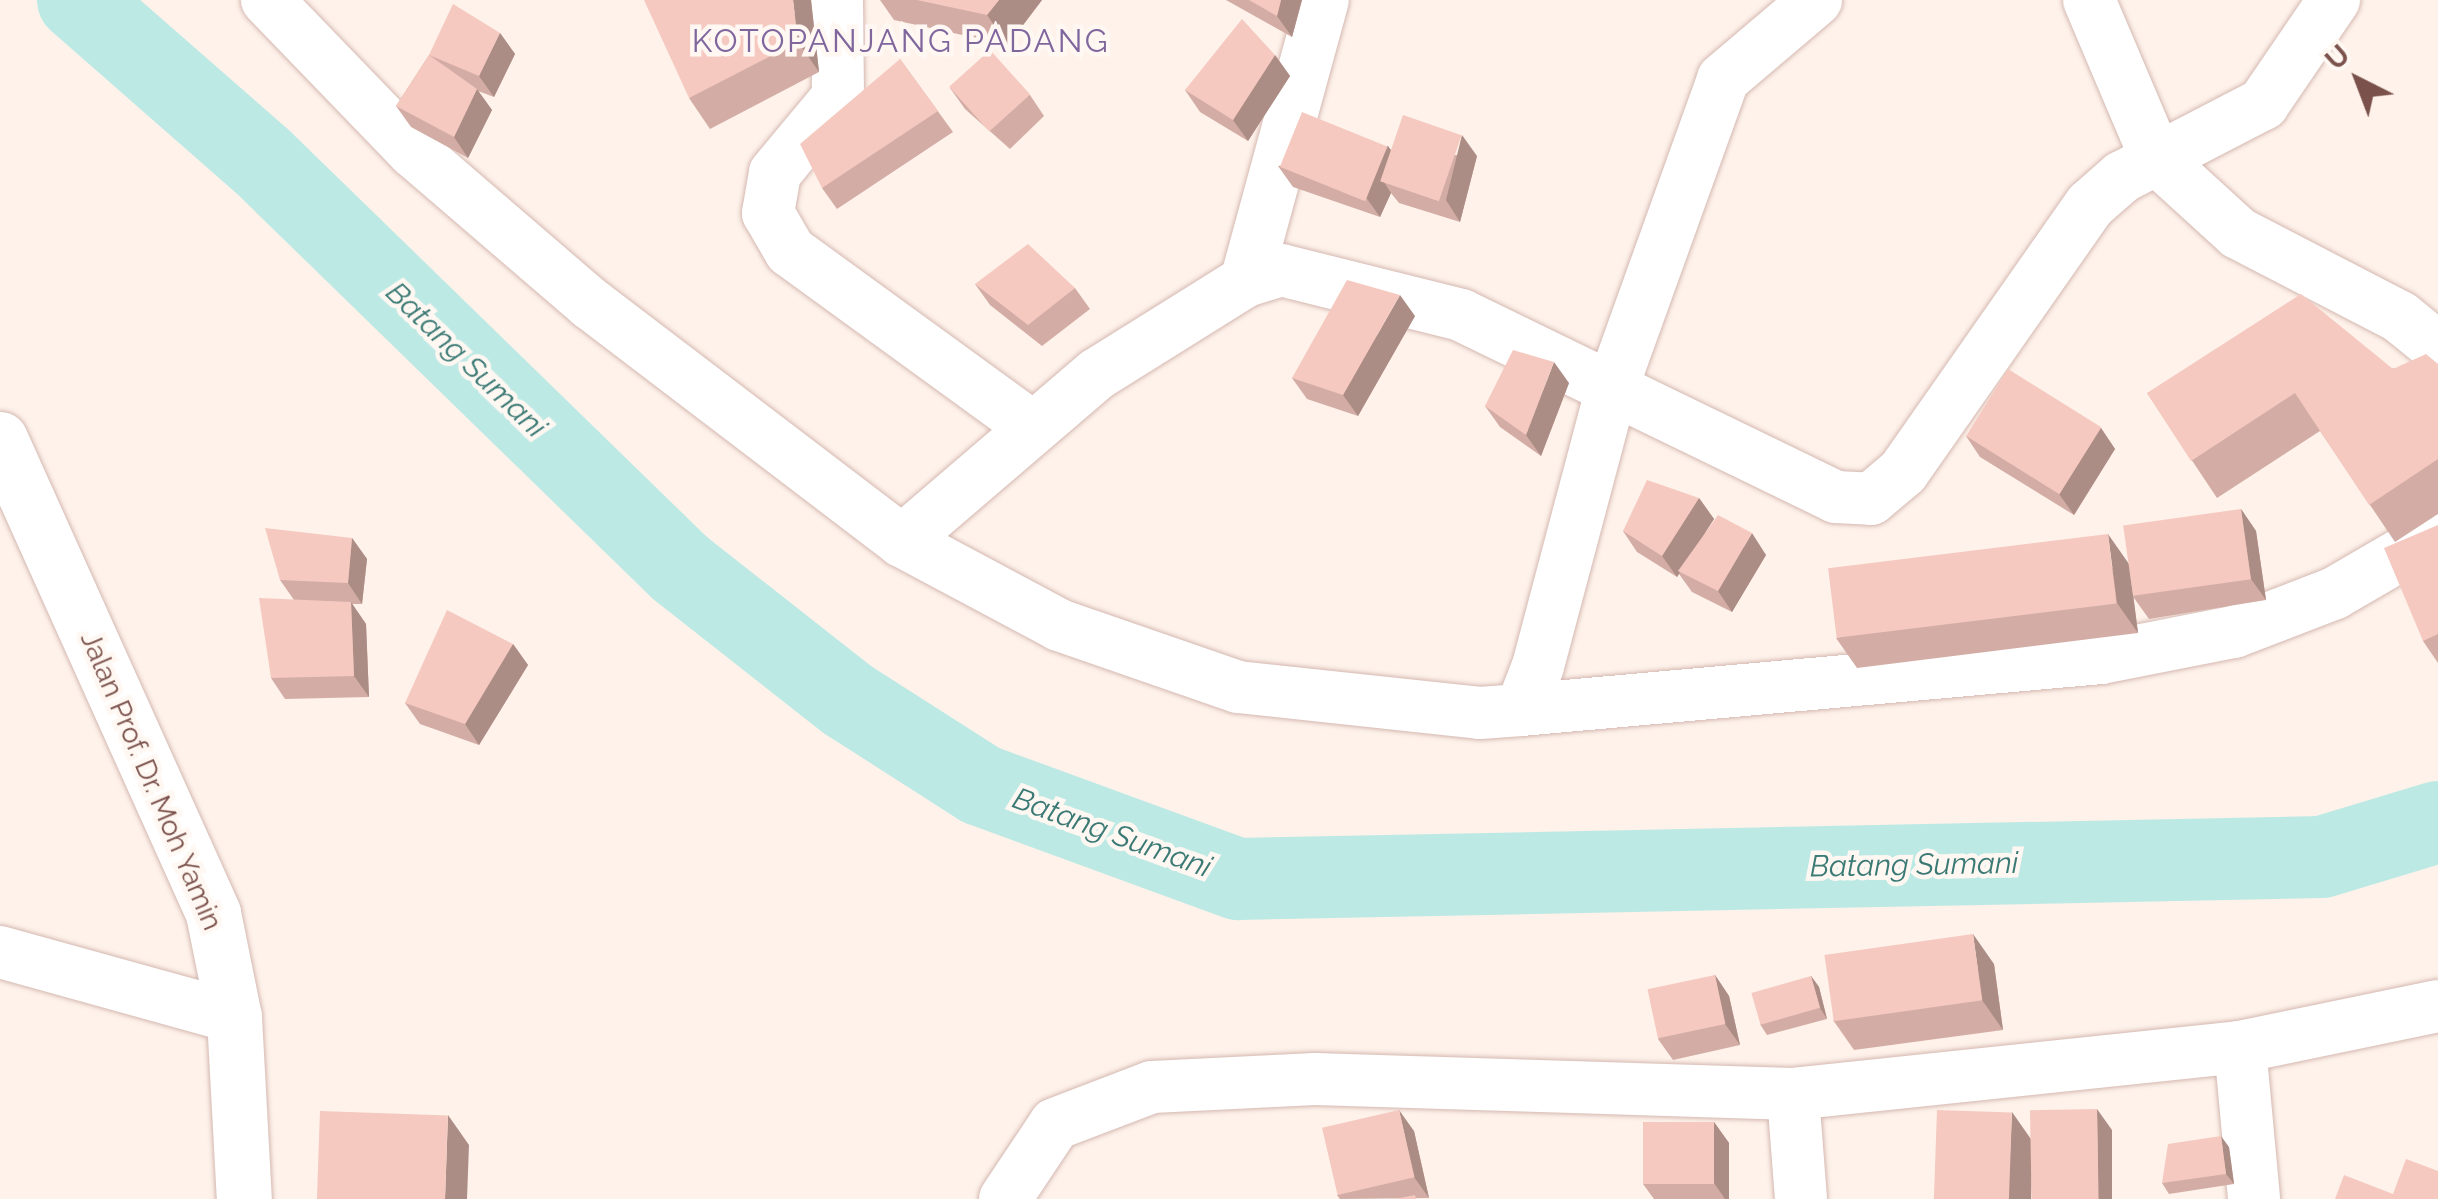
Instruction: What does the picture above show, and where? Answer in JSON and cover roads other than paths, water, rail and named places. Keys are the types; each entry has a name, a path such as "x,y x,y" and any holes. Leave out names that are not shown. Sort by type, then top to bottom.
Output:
{"street":[{"path":"268,0 414,152 576,292 902,541 1058,625 1238,687 1415,711 1520,710 2101,658 2251,625 2335,593 2438,533"},
{"path":"837,0 838,97 775,173 773,224 790,251 1031,426"},
{"path":"1246,281 1323,0"},
{"path":"1520,710 1612,388 1723,80 1816,0"},
{"path":"2089,0 2156,158 2238,233 2425,318"},
{"path":"902,541 1031,426 1246,281 1304,273 1438,306 1836,497 1870,499 1903,472 2072,227 2103,191 2277,92 2334,0"},
{"name":"Jalan Prof. Dr. Moh Yamin","path":"0,439 213,913 234,1017 244,1199"},
{"path":"0,952 234,1017"},
{"path":"1005,1199 1054,1124 1152,1087 1315,1080 1792,1094 2240,1046 2438,1006"},
{"path":"2240,1046 2254,1199"},
{"path":"1792,1094 1801,1199"}],"waterway":[{"name":"Batang Sumani","path":"78,0 261,160 680,568 848,700 981,785 1238,879 2322,857 2438,822"}],"district":[{"name":"KOTOPANJANG PADANG","path":"901,41"}]}
